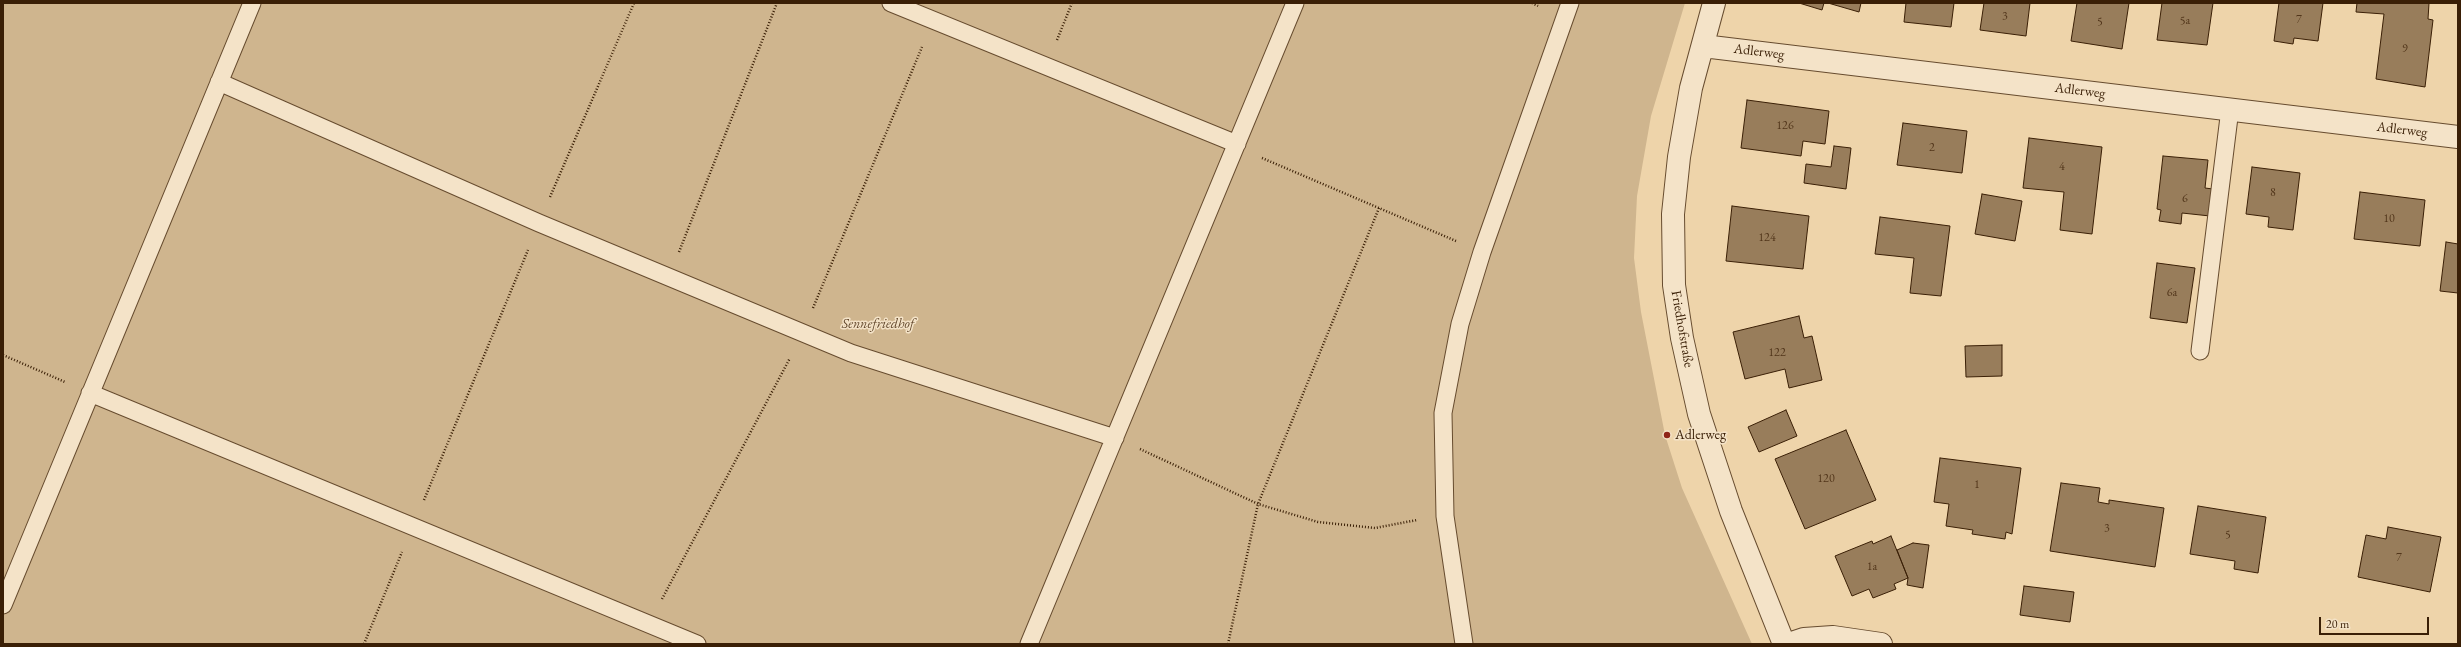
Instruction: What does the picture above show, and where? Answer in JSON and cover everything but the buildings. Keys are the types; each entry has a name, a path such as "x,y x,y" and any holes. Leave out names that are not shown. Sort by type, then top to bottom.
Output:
{"street":[{"name":"Friedhofstraße","path":"1714,3 1691,88 1679,157 1673,214 1674,285 1682,338 1699,414 1731,511 1784,644"},
{"name":"Adlerweg","path":"1703,46 2458,137"},
{"path":"1789,644 1804,639 1833,637 1881,644"}],"lane":[{"path":"3,605 218,82 252,3"},
{"path":"891,3 1237,144"},
{"path":"1029,644 1295,3"},
{"path":"1464,644 1446,516 1444,413 1460,324 1482,252 1570,3"},
{"path":"218,82 539,223 852,353 1115,438"},
{"path":"2200,351 2230,109"},
{"path":"90,392 697,644"}],"path":[{"path":"364,644 539,223 634,3"},
{"path":"670,277 777,3"},
{"path":"1046,66 1072,3"},
{"path":"1237,144 1244,150 1482,252"},
{"path":"1228,644 1258,504 1379,208"},
{"path":"3,355 90,392"},
{"path":"1115,438 1258,504 1318,522 1375,528 1446,516"}],"green space":[{"name":"Sennefriedhof","path":"3,3 1685,3 1651,116 1637,196 1634,258 1641,312 1665,435 1682,488 1752,644 3,644"}],"place":[{"name":"Adlerweg","path":"1667,435"}]}
